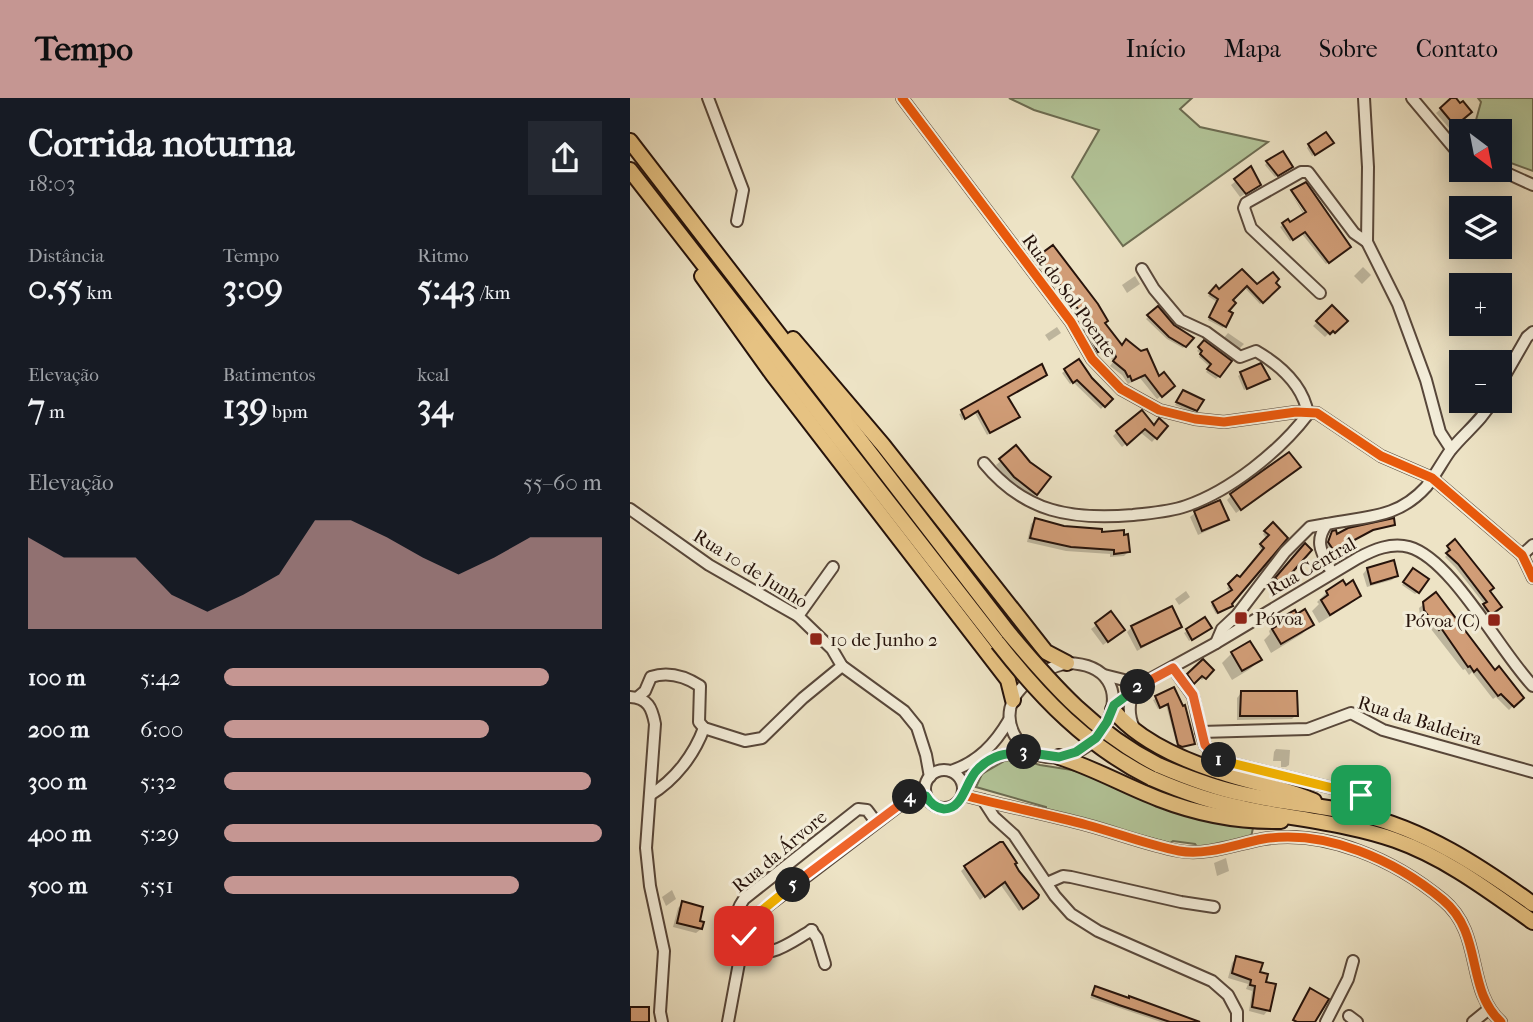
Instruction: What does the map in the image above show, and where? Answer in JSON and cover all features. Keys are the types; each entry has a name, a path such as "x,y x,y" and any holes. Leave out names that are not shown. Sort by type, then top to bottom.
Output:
{"highway":[{"path":"630,141 1003,638"},
{"path":"630,170 1003,638 1085,717 1185,792 1241,808 1394,839 1461,872 1533,922"},
{"path":"675,225 694,265 773,375 1008,680 1013,700"},
{"path":"705,239 748,285 883,445 1046,652 1067,663"},
{"path":"1113,707 1123,722 1170,752 1219,772 1292,791 1334,810"},
{"path":"1059,757 1088,766 1158,799 1209,815 1254,822 1307,820"},
{"path":"1155,772 1243,794 1360,814 1414,832 1450,849 1533,904"}],"street":[{"path":"708,98 743,190 737,220"},
{"name":"Rua do Sol Poente","path":"902,98 1071,322 1092,359 1121,389 1159,410 1195,419 1224,422 1296,412 1308,414"},
{"path":"1364,98 1368,167 1367,242 1398,303 1426,380 1440,432 1451,450"},
{"path":"1412,98 1449,142"},
{"path":"1320,293 1251,228 1244,208 1246,203 1301,172 1308,172 1354,233 1367,242"},
{"path":"1512,175 1533,185"},
{"path":"1142,269 1154,289 1180,320 1206,332 1240,357 1256,351 1276,363 1289,376 1306,402 1308,414"},
{"path":"1512,363 1527,337 1533,332"},
{"path":"984,463 1011,490 1052,511 1075,516 1104,517 1155,513 1184,506 1213,494 1255,466 1294,432 1308,414 1317,413 1381,456 1432,478 1522,555 1533,578"},
{"path":"1216,643 1222,629 1237,615 1294,542 1310,527 1392,512 1425,487 1451,450 1486,413"},
{"name":"Rua 10 de Junho","path":"630,509 709,565 798,616 832,649 842,666 904,711 917,727 934,780 960,778 963,792"},
{"path":"1327,524 1318,541 1332,573"},
{"path":"1522,555 1533,545"},
{"name":"Rua Central","path":"1113,707 1146,682 1332,573 1372,550 1389,546 1407,546 1420,551 1446,572 1533,685"},
{"path":"798,616 833,567"},
{"path":"728,1022 744,936 760,912 910,797 934,780 970,763 990,748 1009,720 1013,700 1034,676 1050,667 1067,663 1084,665 1102,675 1146,682"},
{"path":"662,1022 660,1012 664,951 650,886 646,848 655,724 652,707 639,696 652,677 662,674 688,678 701,687 699,722 704,728 745,741 762,738 803,698 842,666"},
{"path":"1173,668 1193,695 1205,745 1218,760 1361,795"},
{"path":"934,780 934,806 945,809 956,805 972,775 990,759 1007,752 1030,752 1059,757 1076,752 1096,738 1113,707 1111,688 1102,675"},
{"path":"1133,691 1129,717 1136,731"},
{"name":"Rua da Baldeira","path":"1201,732 1308,729 1351,713 1383,730 1533,772"},
{"path":"1009,720 1017,739 1030,752"},
{"path":"650,795 666,785 684,763 699,741 704,728"},
{"path":"963,792 983,800 1087,825 1180,852 1200,852 1261,839 1290,837 1312,838 1353,847 1370,854 1427,888 1455,912 1470,940 1483,997 1489,1009 1501,1022"},
{"path":"983,800 994,817 1014,835 1046,883 1071,914 1098,931 1205,977 1221,988 1234,1004 1237,1022"},
{"name":"Rua da Árvore","path":"740,950 734,922 744,898 858,808 867,810 876,822"},
{"path":"1046,883 1063,876 1071,877 1214,907"},
{"path":"740,950 755,954 774,952 812,930 825,964"},
{"path":"1326,1022 1348,979 1353,961"},
{"path":"1472,1022 1489,1009"}],"green space":[{"path":"1009,98 1192,98 1180,109 1200,127 1268,142 1123,246 1072,177 1099,130 1034,110"},
{"path":"1478,98 1533,98 1533,171 1512,163 1512,119 1476,119 1481,102"},
{"path":"1006,760 1023,760 1098,778 1156,805 1253,828 1251,837 1198,848 1195,844 1173,841 1170,843 1046,810 1046,807 976,787 982,774"}],"building":[{"path":"1451,98 1456,98 1460,103 1463,101 1472,112 1464,119 1449,119 1440,108"},
{"path":"1326,132 1334,143 1315,155 1308,144"},
{"path":"1283,151 1293,167 1278,176 1266,161"},
{"path":"1251,166 1261,185 1246,194 1234,179"},
{"path":"1306,182 1351,247 1329,263 1305,232 1293,240 1282,223 1288,219 1290,222 1306,212 1291,190"},
{"path":"1053,245 1098,304 1108,321 1105,323 1122,345 1126,339 1141,351 1147,349 1159,376 1164,372 1175,386 1162,397 1145,375 1132,381 1130,376 1128,377 1113,361 1116,357 1110,345 1098,352 1082,320 1085,318 1038,256"},
{"path":"1242,269 1257,284 1273,272 1279,279 1276,283 1280,287 1263,303 1247,286 1233,300 1236,303 1229,311 1233,313 1226,327 1209,317 1218,299 1209,293 1216,285 1219,289"},
{"path":"1332,305 1348,321 1335,333 1333,331 1330,334 1316,321"},
{"path":"1158,306 1174,325 1194,338 1186,347 1169,337 1147,315"},
{"path":"1204,340 1232,361 1220,377 1207,369 1211,364 1200,354 1202,351 1198,347"},
{"path":"1079,359 1092,378 1113,399 1105,407 1077,380 1073,383 1064,369"},
{"path":"1261,363 1270,379 1247,389 1240,372"},
{"path":"1042,364 1047,375 1008,397 1020,417 990,433 978,411 965,419 961,410"},
{"path":"1183,390 1204,400 1197,411 1176,402"},
{"path":"1142,410 1154,425 1159,418 1168,426 1157,439 1145,429 1127,445 1116,431"},
{"path":"1016,445 1030,462 1051,477 1037,495 1014,477 999,459"},
{"path":"1289,452 1301,467 1241,510 1230,494"},
{"path":"1220,500 1229,520 1202,531 1194,511"},
{"path":"1035,518 1064,526 1102,529 1102,532 1124,530 1124,535 1128,534 1130,552 1114,554 1114,550 1071,547 1030,538"},
{"path":"1394,518 1395,525 1373,530 1334,551 1328,542 1332,531 1336,530 1337,534 1348,528"},
{"path":"1273,522 1288,538 1233,606 1218,613 1212,602 1232,590 1228,584 1237,575 1240,577 1264,548 1260,544 1269,535 1264,531"},
{"path":"1455,539 1494,588 1490,591 1502,607 1491,615 1483,604 1487,602 1458,564 1446,553 1450,550 1447,546"},
{"path":"1305,543 1312,550 1282,584 1275,578"},
{"path":"1394,560 1398,576 1371,584 1367,568"},
{"path":"1413,568 1429,579 1419,593 1403,582"},
{"path":"1343,580 1346,585 1353,580 1361,596 1330,615 1321,600 1328,595 1326,591"},
{"path":"1436,592 1495,670 1499,666 1524,698 1514,707 1501,694 1498,696 1477,669 1474,672 1468,667 1441,628 1439,630 1424,610 1423,602"},
{"path":"1172,606 1182,627 1141,647 1131,626"},
{"path":"1305,609 1314,625 1281,644 1272,629 1280,624 1277,620 1295,610 1297,614"},
{"path":"1111,611 1125,630 1108,642 1095,623"},
{"path":"1205,617 1212,628 1192,640 1186,629"},
{"path":"1250,641 1262,660 1242,671 1231,652"},
{"path":"1203,659 1214,670 1206,679 1202,676 1194,684 1187,674"},
{"path":"1174,687 1183,706 1185,705 1195,744 1182,747 1178,745 1168,704 1160,708 1155,696"},
{"path":"1241,691 1297,691 1298,716 1240,716"},
{"path":"1003,842 1017,863 1015,864 1019,871 1039,895 1023,909 1005,882 985,897 964,866"},
{"path":"682,901 703,907 700,921 704,922 702,929 677,923"},
{"path":"1236,956 1263,963 1260,972 1268,974 1266,982 1276,984 1270,1011 1252,1007 1255,986 1250,985 1251,980 1232,973"},
{"path":"1095,986 1200,1022 1170,1022 1119,1005 1092,995"},
{"path":"1310,988 1329,999 1315,1022 1297,1022 1293,1020"},
{"path":"630,1007 649,1007 649,1022 630,1022"}],"cycle path":[{"path":"902,98 1071,322 1092,359 1121,389 1159,410 1195,419 1224,422 1296,412 1317,413 1381,456 1432,478 1522,555 1533,578"},
{"path":"963,795 1179,851 1211,851 1263,839 1287,837 1335,843 1382,860 1424,885 1456,914 1470,945 1483,994 1490,1009 1501,1022"}],"place":[{"name":"Póvoa","path":"1241,618"},
{"name":"Póvoa (C)","path":"1494,620"},
{"name":"10 de Junho 2","path":"816,639"}],"route":[{"path":"744,936 760,912 774,899 910,797 926,796 934,806 951,808 960,800 979,767 1000,754 1030,752 1059,757 1076,752 1096,738 1114,705 1122,698 1173,668 1193,695 1205,745 1218,760 1361,795"}]}
